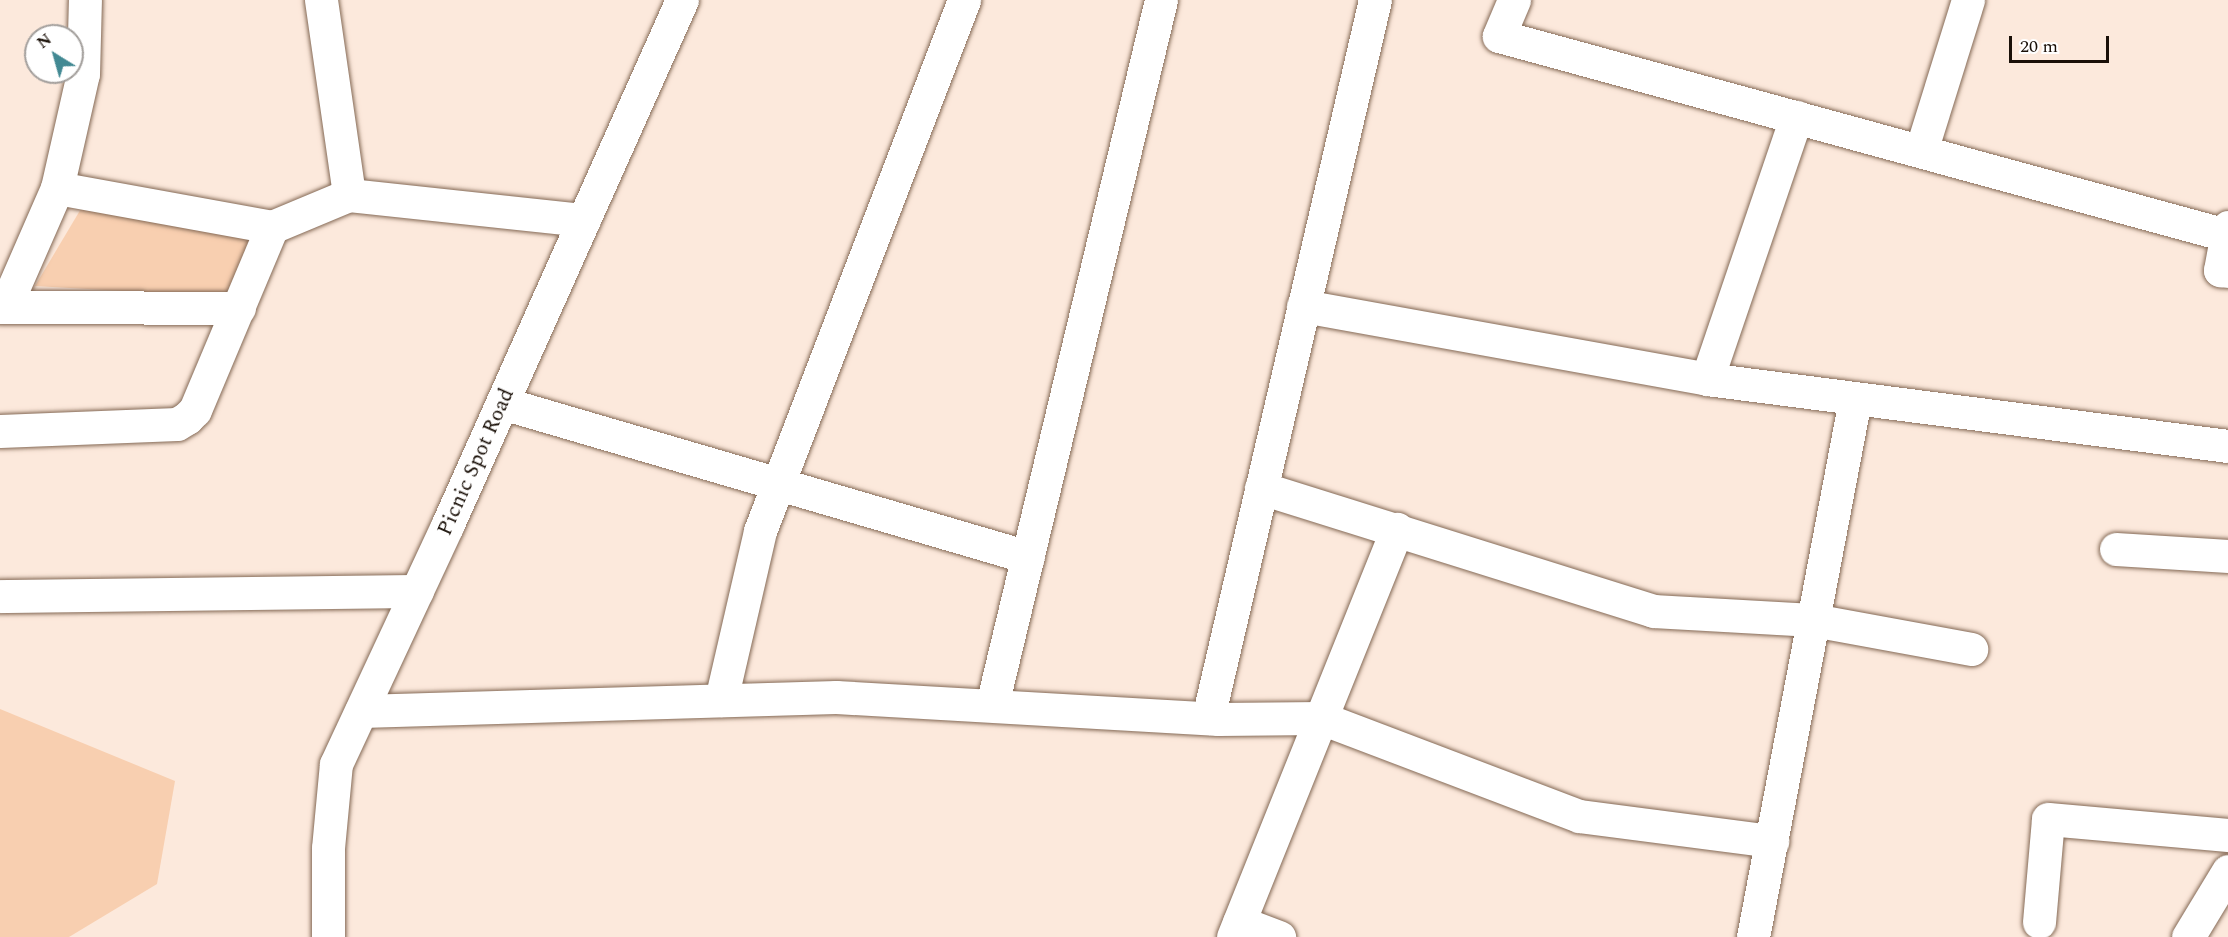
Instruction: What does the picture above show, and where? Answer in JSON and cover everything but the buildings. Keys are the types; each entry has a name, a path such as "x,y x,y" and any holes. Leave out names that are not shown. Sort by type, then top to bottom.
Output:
{"street":[{"path":"84,0 82,74 57,188 2,307 239,309"},
{"path":"321,0 349,195"},
{"name":"Picnic Spot Road","path":"328,937 328,848 336,764 417,591 682,0"},
{"path":"721,700 760,531 964,0"},
{"path":"992,705 1161,0"},
{"path":"1208,718 1375,0"},
{"path":"1514,0 1499,36 1921,152 2227,231 2220,270 2228,271"},
{"path":"1921,152 1968,0"},
{"path":"1707,380 1796,117"},
{"path":"57,188 272,227 349,195 584,220"},
{"path":"0,431 177,424 195,410 272,227"},
{"path":"1303,306 1707,380 2228,446"},
{"path":"1753,937 1855,399"},
{"path":"502,403 1028,557"},
{"path":"1261,488 1653,611 1813,620 1971,649"},
{"path":"1280,937 1236,930 1397,529"},
{"path":"2116,549 2228,556"},
{"path":"0,596 417,591"},
{"path":"361,711 836,696 1208,718 1321,718 1579,816 1772,841"},
{"path":"2039,922 2048,819 2228,835"},
{"path":"2188,937 2228,871"}],"shaded area":[{"path":"85,202 250,236 228,297 35,286"},
{"path":"0,709 175,781 157,884 69,937 0,937"}]}
